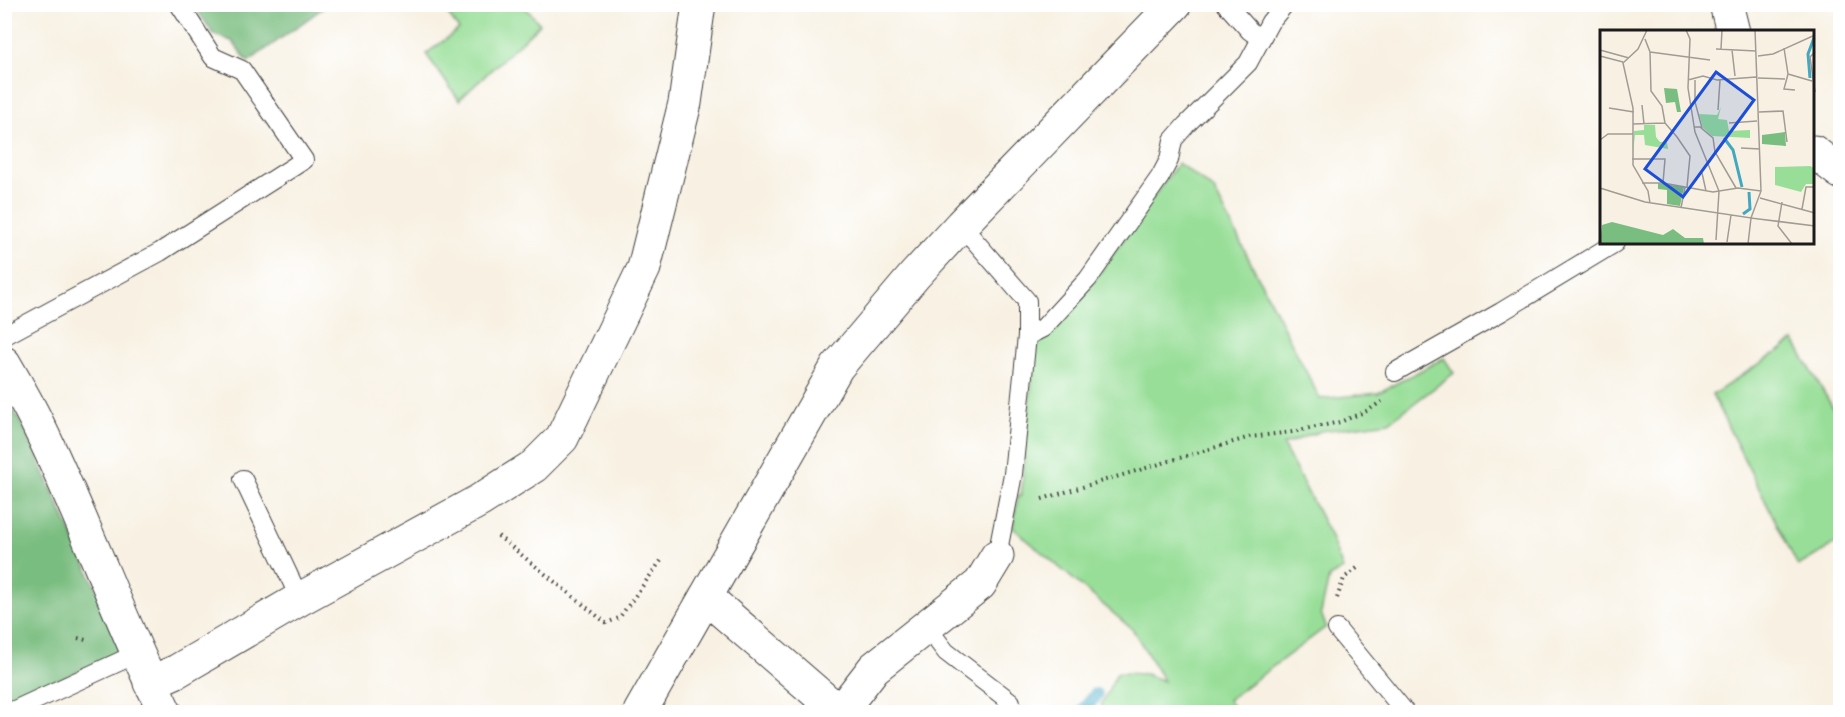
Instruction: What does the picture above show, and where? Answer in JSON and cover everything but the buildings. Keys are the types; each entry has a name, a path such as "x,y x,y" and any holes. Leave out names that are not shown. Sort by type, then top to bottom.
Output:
{"street":[{"path":"150,683 177,671 300,599 465,509 534,466 562,438 644,268 685,103 699,4"},
{"path":"640,712 837,367 915,275 1175,4"},
{"path":"1726,4 1733,30"},
{"path":"1815,153 1840,172"},
{"path":"4,363 44,437 78,512 136,654 165,712"},
{"path":"706,597 840,712 873,668 980,584 997,556"}],"lane":[{"path":"4,336 160,252 304,160 242,70 213,57 179,4"},
{"path":"1226,4 1250,31 1261,39"},
{"path":"1027,336 1043,328 1088,279 1160,177 1169,160 1173,140 1186,124 1248,63 1270,22 1285,4"},
{"path":"962,225 1027,301 1027,336 1013,474 997,556"},
{"path":"1395,372 1501,312 1613,244"},
{"path":"243,479 300,599"},
{"path":"926,626 946,652 1011,702"},
{"path":"1337,629 1405,712"},
{"path":"10,712 136,654"}],"path":[{"path":"1006,509 1250,437 1292,432 1340,422 1369,410 1388,398 1416,359"},
{"path":"465,509 606,623 620,618 663,558"}],"green space":[{"path":"320,4 323,8 248,62 232,41 214,35 194,5"},
{"path":"441,5 523,5 540,24 459,100 426,54 459,29"},
{"path":"1178,163 1214,190 1320,399 1378,393 1444,358 1454,373 1389,422 1321,431 1283,445 1330,535 1343,569 1329,577 1321,613 1326,627 1228,700 1237,712 1107,712 1101,705 1117,673 1145,674 1164,681 1133,630 1013,528 1018,496 1021,496 1034,357 1036,347 1089,288"},
{"path":"1794,341 1840,420 1840,541 1798,566 1712,395"},
{"path":"4,394 25,430 124,650 5,705"}],"waterway":[{"path":"1082,712 1096,695"}]}
